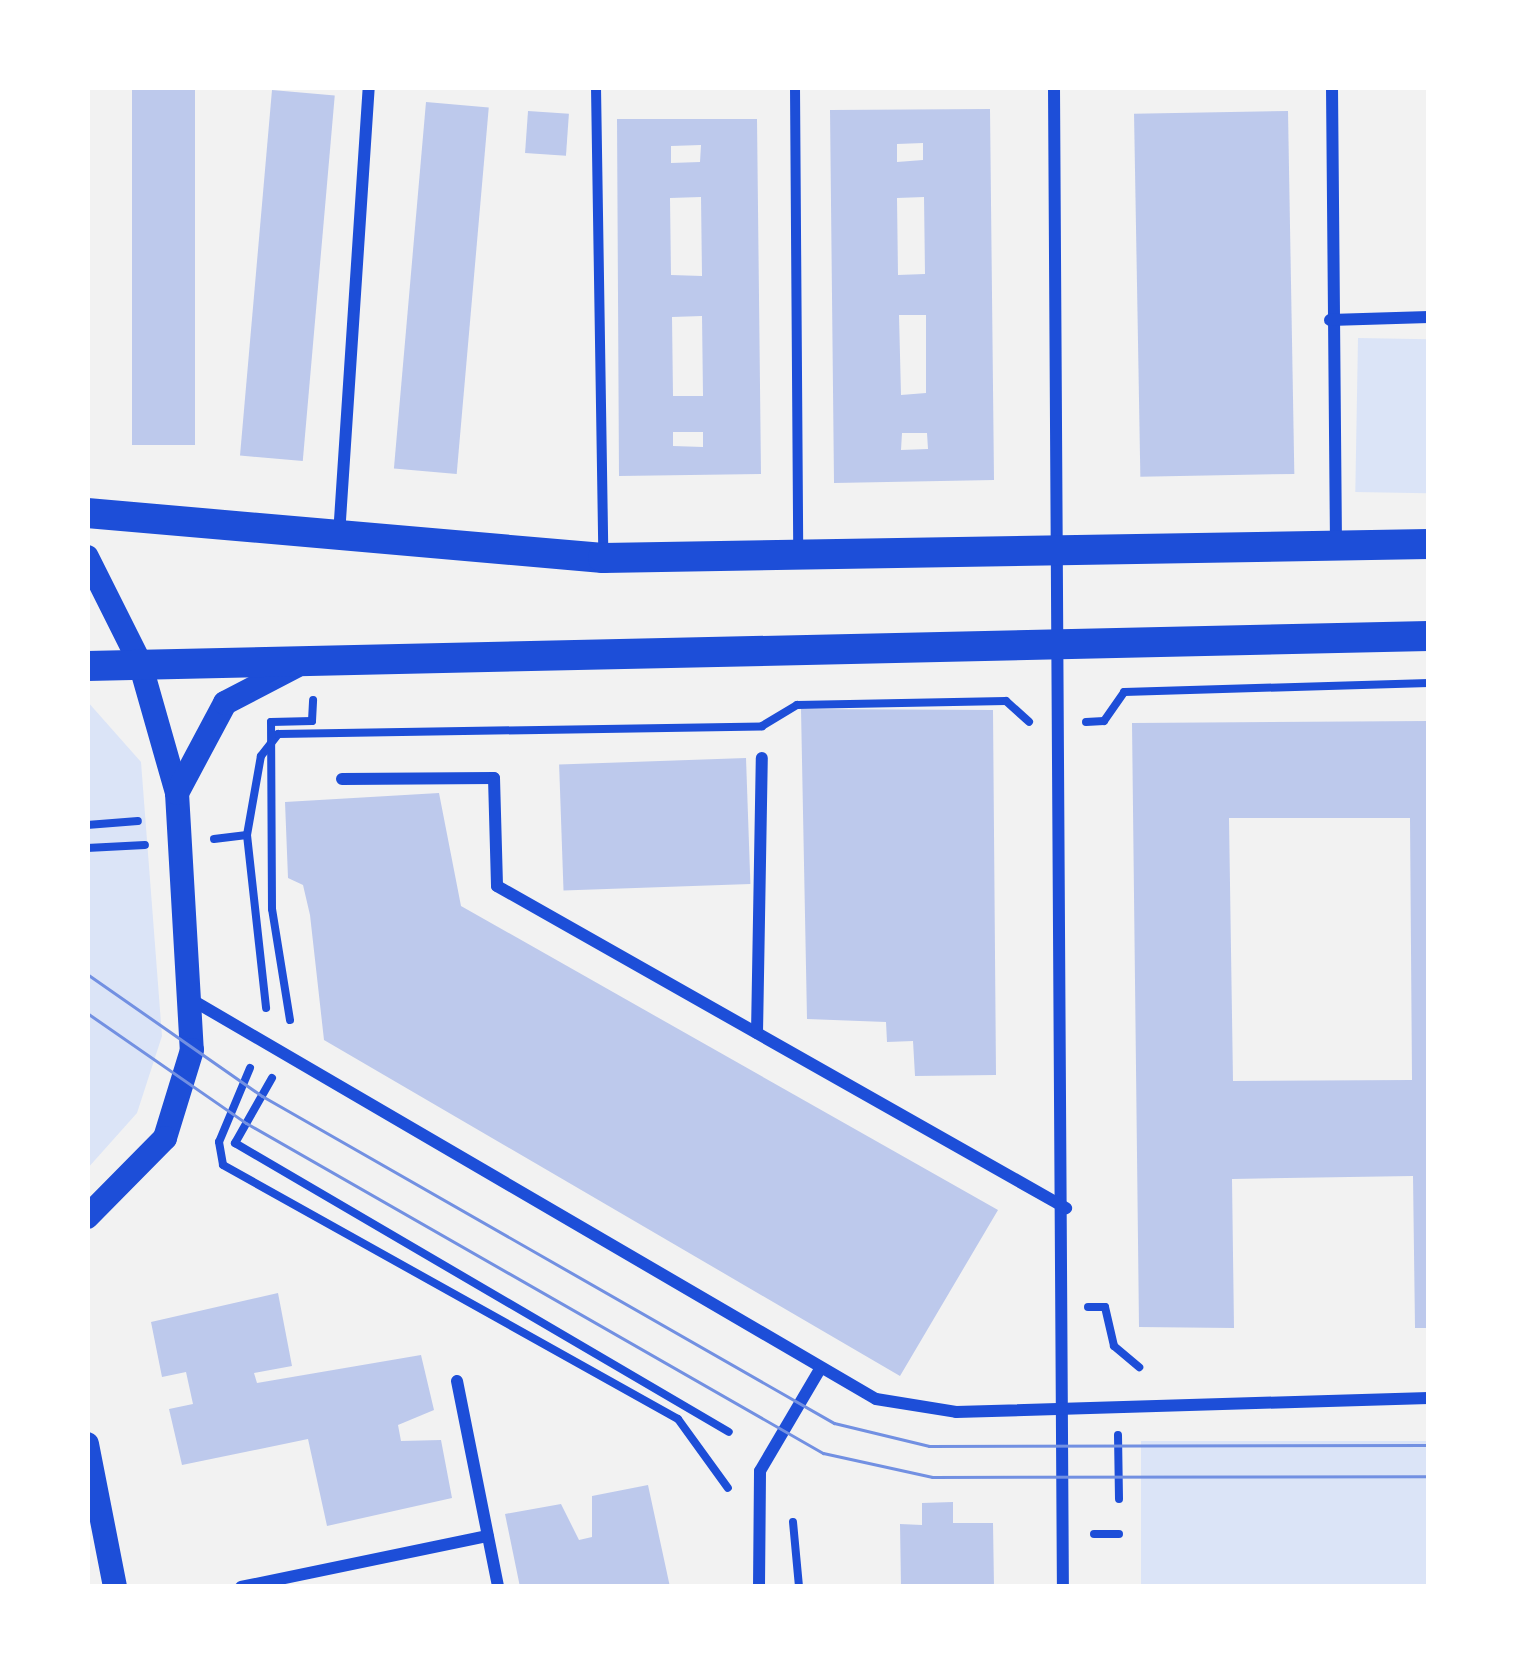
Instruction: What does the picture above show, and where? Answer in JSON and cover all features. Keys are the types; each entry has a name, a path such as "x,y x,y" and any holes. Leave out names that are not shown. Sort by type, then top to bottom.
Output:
{"main road":[{"path":"87,512 339,540 603,558 1429,544"},
{"path":"87,557 140,663 177,793 192,1000 190,1066 165,1138 87,1217"},
{"path":"87,665 1429,636"},
{"path":"177,793 224,703 316,659"},
{"path":"87,1444 115,1587"}],"street":[{"path":"339,540 369,87"},
{"path":"596,87 603,558"},
{"path":"795,87 799,557"},
{"path":"1054,87 1067,1307 1063,1587"},
{"path":"1332,87 1330,320 1336,545"},
{"path":"1330,320 1429,317"},
{"path":"757,1033 762,758"},
{"path":"342,779 494,778 496,886 1066,1208"},
{"path":"192,1000 876,1399 956,1412 1429,1398"},
{"path":"759,1587 760,1471 820,1369"},
{"path":"458,1381 498,1587"},
{"path":"242,1587 488,1536"}],"path":[{"path":"316,659 312,721 271,722 284,1057 235,1144 729,1432"},
{"path":"729,1488 678,1419 223,1165 219,1142 261,1042 247,835 278,734 762,726 797,705 1006,701 1023,722 1060,723 1104,721 1124,692 1429,683"},
{"path":"87,825 138,821"},
{"path":"87,848 247,835"},
{"path":"1067,1307 1105,1307 1114,1346 1138,1367"},
{"path":"1118,1435 1119,1499"}],"shaded area":[{"path":"1358,338 1429,339 1426,493 1355,492"},
{"path":"87,701 141,762 162,1036 137,1113 87,1169"},
{"path":"1141,1441 1429,1441 1429,1587 1141,1587"}],"building":[{"path":"132,87 195,87 195,445 132,445"},
{"path":"272,90 335,95 303,461 240,456"},
{"path":"426,102 489,107 457,474 394,469"},
{"path":"990,109 994,480 834,483 830,110","holes":["923,143 923,160 897,162 897,144","924,197 925,274 898,275 897,198","899,315 926,315 926,393 901,395","902,433 927,433 928,449 901,450"]},
{"path":"528,111 569,114 566,156 525,153"},
{"path":"1288,111 1294,474 1140,477 1134,114"},
{"path":"617,119 757,119 761,474 619,476","holes":["701,145 700,162 671,163 671,146","701,197 702,276 671,275 670,198","702,316 703,396 673,396 672,317","673,432 703,432 703,447 673,446"]},
{"path":"801,709 993,710 996,1075 915,1076 913,1041 887,1042 886,1022 807,1019"},
{"path":"1429,721 1429,1328 1415,1328 1413,1176 1232,1179 1234,1328 1139,1327 1132,723","holes":["1229,818 1410,818 1412,1080 1233,1081"]},
{"path":"746,758 750,884 564,890 559,765"},
{"path":"439,793 461,906 998,1210 900,1376 324,1040 310,915 303,885 288,878 285,802"},
{"path":"278,1293 292,1366 254,1373 257,1383 421,1355 434,1410 398,1425 401,1441 441,1440 452,1498 327,1526 308,1439 182,1465 169,1409 193,1404 186,1372 162,1377 151,1322"},
{"path":"648,1485 670,1587 520,1587 505,1514 561,1504 579,1540 592,1537 592,1496"},
{"path":"953,1502 953,1523 993,1523 994,1587 901,1587 900,1524 922,1525 922,1503"}],"tram line":[{"path":"87,974 262,1096 834,1423 929,1446 1429,1445"},
{"path":"87,1013 246,1123 823,1453 932,1477 1429,1476"}]}
